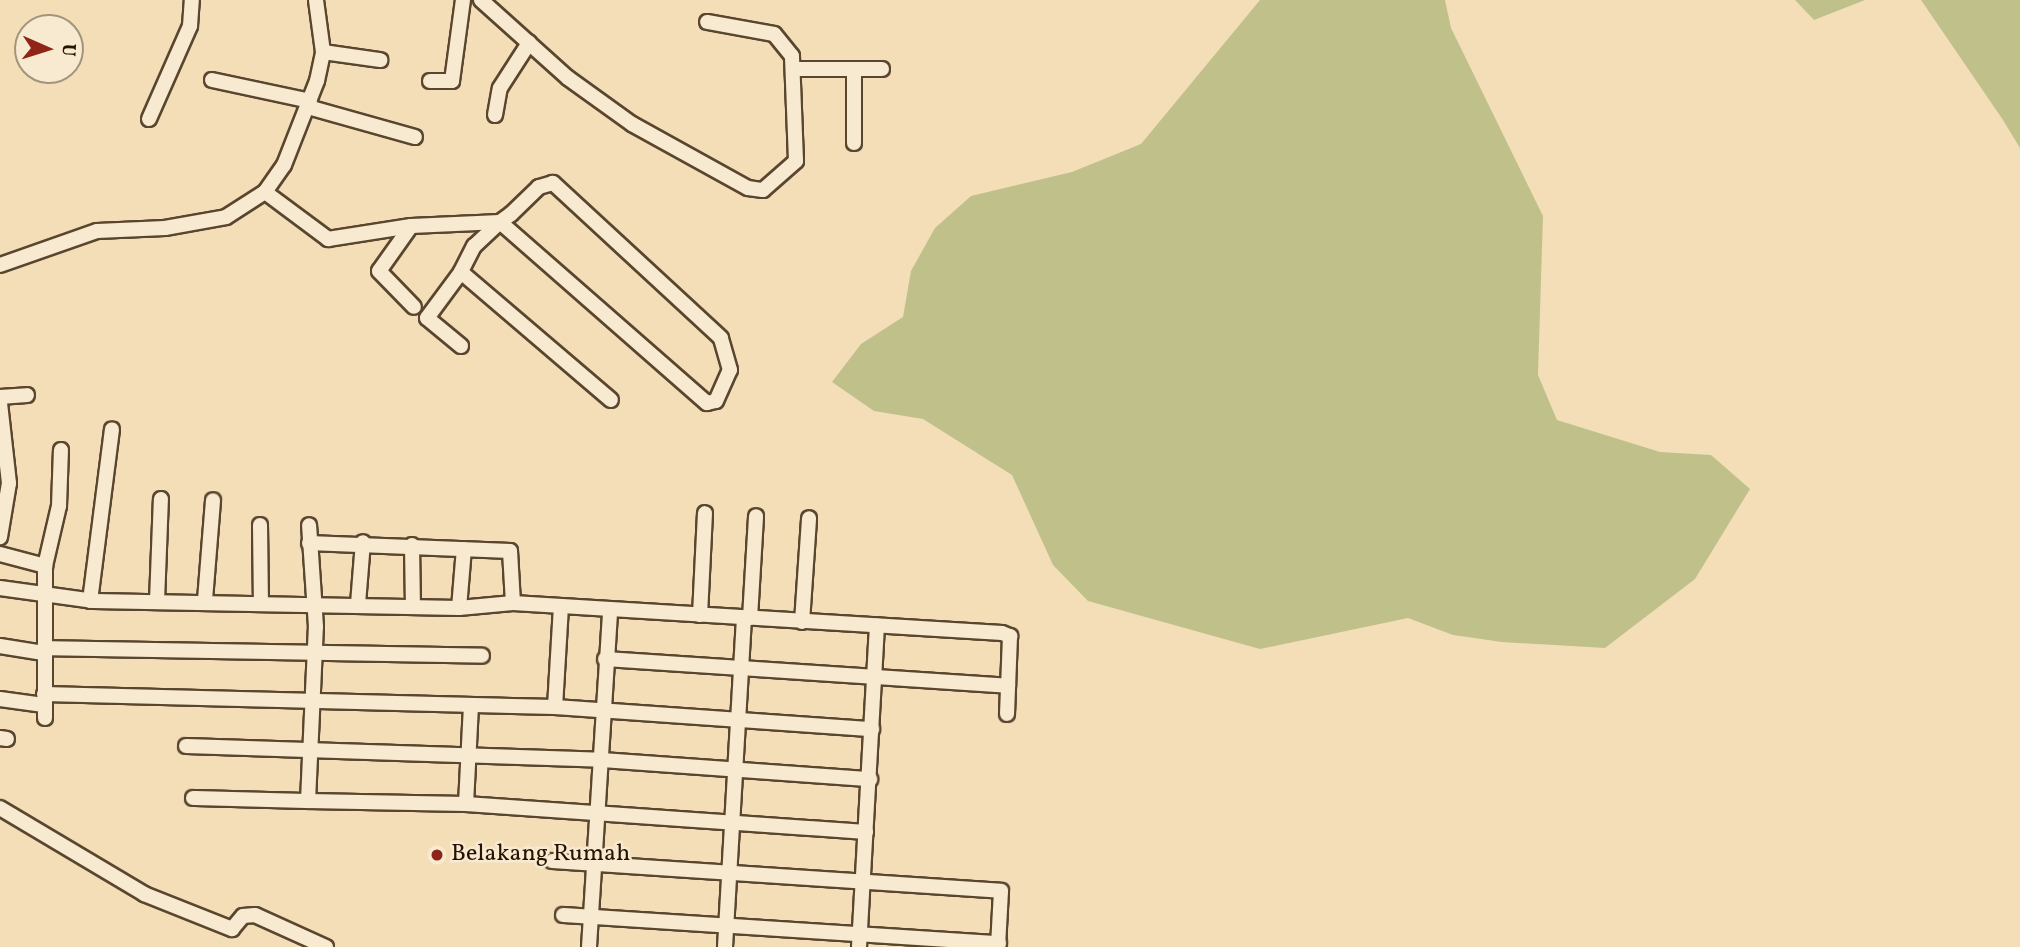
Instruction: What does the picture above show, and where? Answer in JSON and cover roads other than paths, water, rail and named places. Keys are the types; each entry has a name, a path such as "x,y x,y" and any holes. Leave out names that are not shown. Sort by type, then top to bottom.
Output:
{"street":[{"path":"149,119 190,26 192,0"},
{"path":"0,265 97,230 165,228 226,217 265,192 309,104 323,52 316,0"},
{"path":"430,81 452,80 463,0"},
{"path":"481,0 528,43 632,124 756,191 796,161 794,69 785,41 775,34 707,22"},
{"path":"495,115 500,88 528,43"},
{"path":"323,52 380,60"},
{"path":"794,69 882,69"},
{"path":"854,69 854,143"},
{"path":"212,80 309,104 415,137"},
{"path":"265,192 328,239 411,226 500,222 707,404 725,389 730,370 721,338 567,193 545,183 500,222 464,259 461,272 427,318 461,346"},
{"path":"411,226 379,271 414,307"},
{"path":"461,272 611,400"},
{"path":"0,397 27,395"},
{"path":"0,403 9,484 0,537"},
{"path":"90,601 112,429"},
{"path":"44,706 45,566 59,506 61,450"},
{"path":"157,601 161,499"},
{"path":"205,600 213,500"},
{"path":"700,615 705,513"},
{"path":"725,947 737,720 756,516"},
{"path":"802,622 809,518"},
{"path":"260,525 261,602"},
{"path":"308,801 315,699 309,525"},
{"path":"309,543 363,542 510,551 513,603"},
{"path":"358,604 363,542"},
{"path":"412,545 413,606"},
{"path":"460,608 464,549"},
{"path":"0,554 45,566"},
{"path":"0,587 90,601 205,600 460,608 513,603 1007,634 1007,714"},
{"path":"555,707 561,607"},
{"path":"589,947 610,610"},
{"path":"860,940 870,779 872,679 877,626"},
{"path":"0,646 44,650 315,650 482,656"},
{"path":"606,659 741,671 1008,686"},
{"path":"0,699 44,706 315,699 555,707 872,729"},
{"path":"466,804 471,705"},
{"path":"186,746 601,760 870,779"},
{"path":"193,798 466,804 731,820 866,832"},
{"path":"0,808 144,894 232,929 243,916 255,915 326,947"},
{"path":"552,860 1001,891 999,945 860,940 726,926 562,915"}],"place":[{"name":"Belakang Rumah","path":"437,855"}]}
